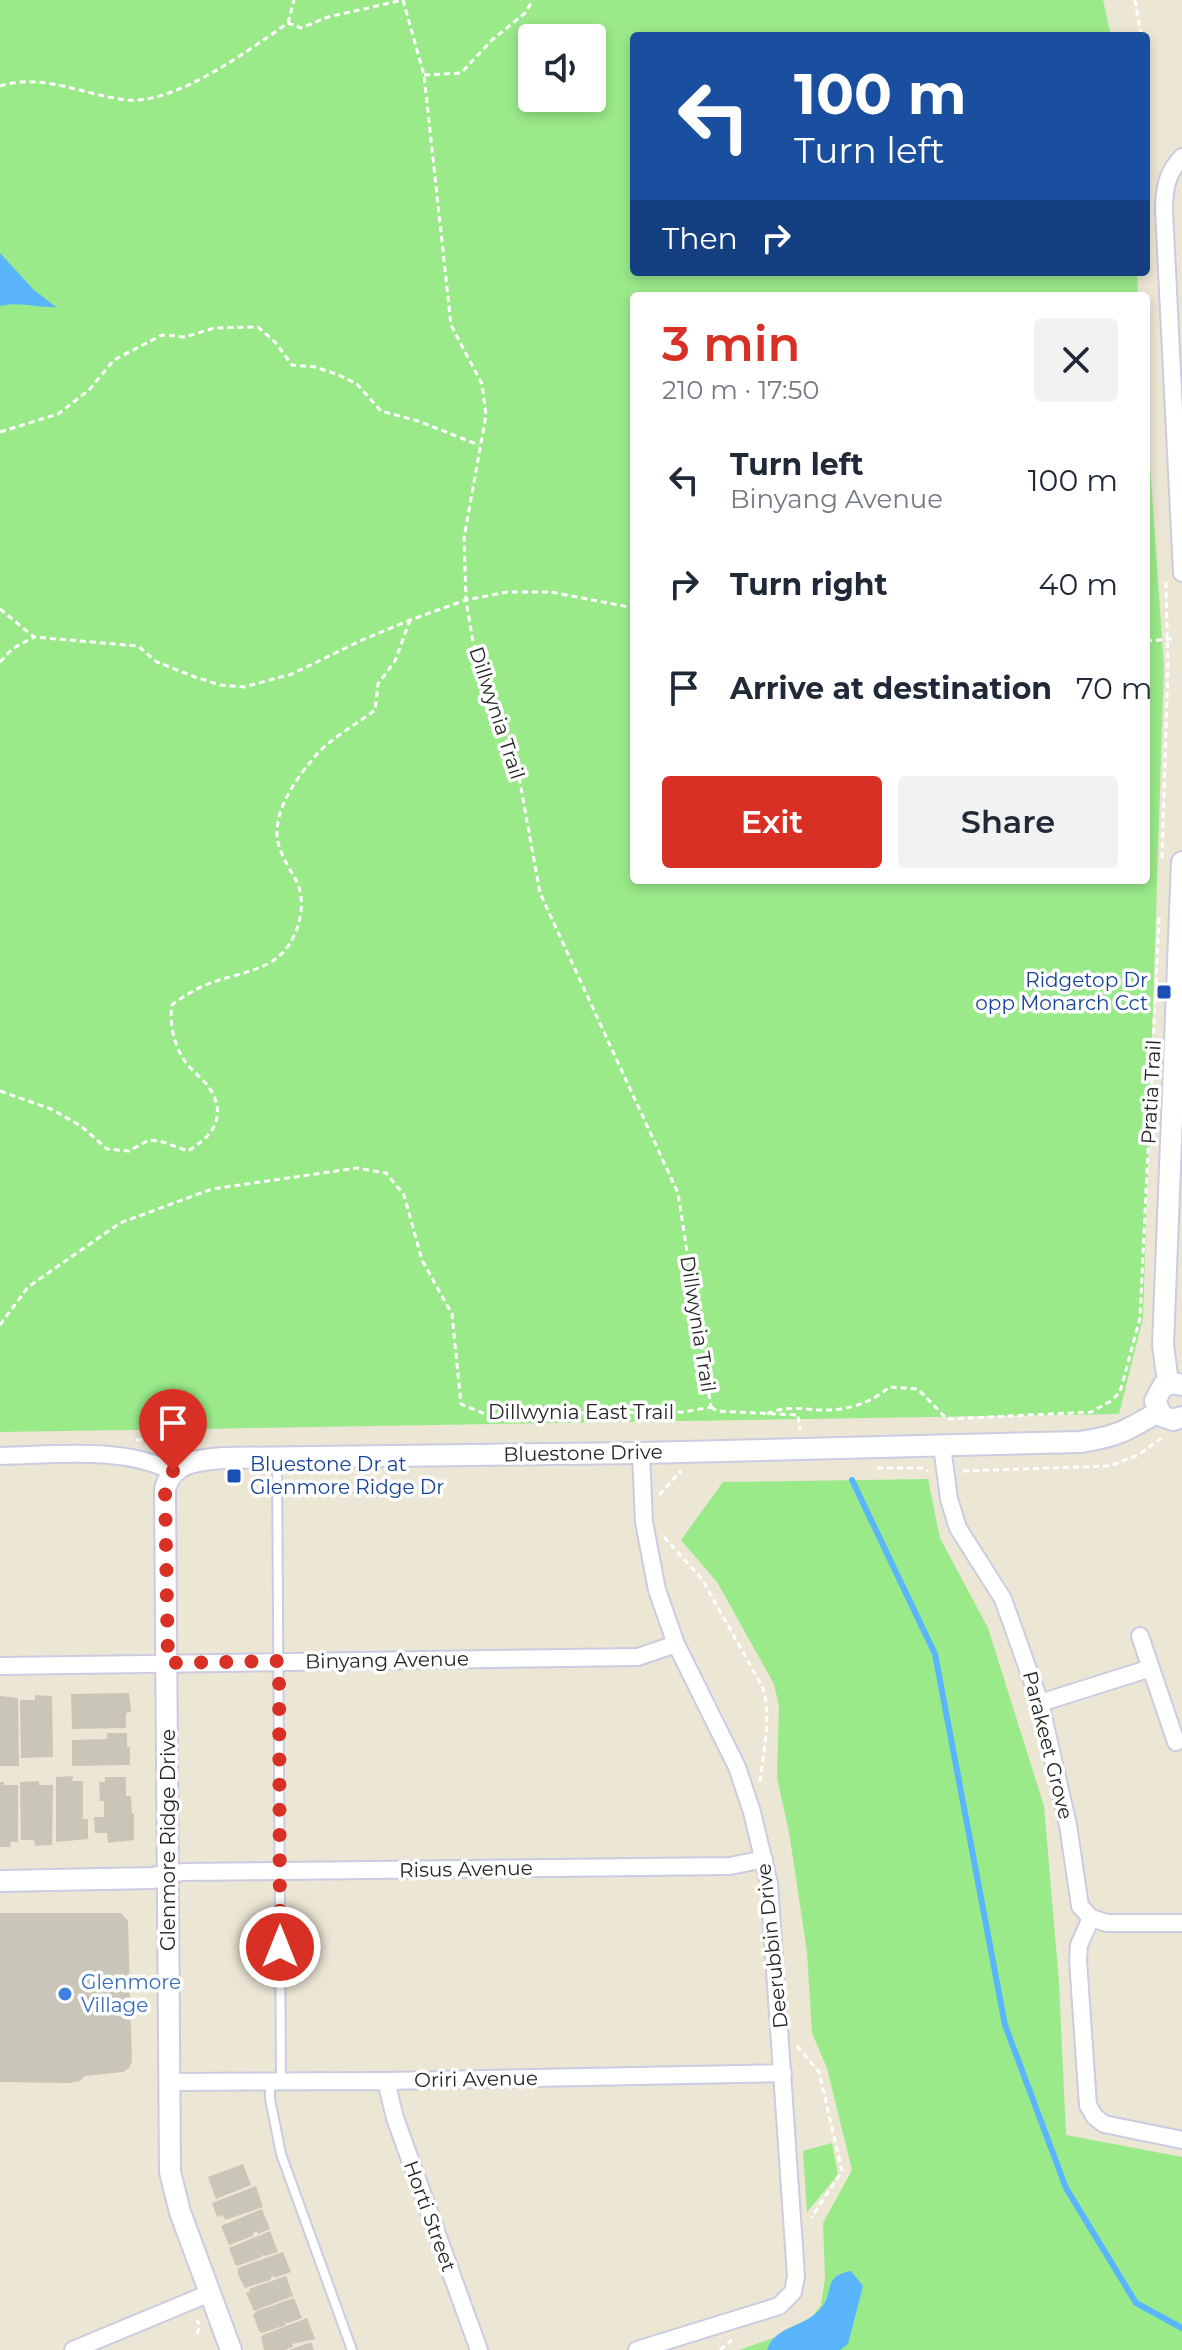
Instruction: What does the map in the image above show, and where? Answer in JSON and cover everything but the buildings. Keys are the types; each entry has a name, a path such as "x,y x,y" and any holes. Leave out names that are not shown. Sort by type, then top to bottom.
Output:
{"street":[{"path":"1174,576 1164,210 1166,182 1170,171 1182,157"},
{"path":"1182,862 1175,1185 1163,1345 1175,1384 1156,1395 1155,1401 1158,1412 1167,1419 1182,1417"},
{"name":"Bluestone Drive","path":"173,1471 191,1462 223,1458 641,1453 1080,1442 1111,1438 1158,1412"},
{"name":"Parakeet Grove","path":"942,1446 949,1499 958,1528 1003,1599 1040,1703 1068,1825 1080,1906 1091,1918"},
{"name":"Deerubbin Drive","path":"637,2350 779,2306 793,2292 796,2268 772,1904 764,1859 737,1767 676,1644 652,1566 644,1522 641,1453"},
{"path":"0,1456 122,1455 173,1471"},
{"name":"Glenmore Ridge Drive","path":"173,1471 165,1489 170,2172 180,2212 231,2350"},
{"path":"1140,1636 1176,1742"},
{"name":"Binyang Avenue","path":"0,1666 638,1657 676,1644"},
{"path":"1040,1703 1151,1668"},
{"name":"Risus Avenue","path":"167,1875 182,1872 730,1866 764,1859"},
{"path":"0,1881 153,1878 167,1875"},
{"path":"1182,1923 1107,1923 1091,1918 1079,1945 1078,1960 1088,2105 1094,2116 1104,2124 1182,2140"},
{"name":"Oriri Avenue","path":"168,2082 783,2073"},
{"name":"Horti Street","path":"386,2081 395,2118 479,2350"},
{"path":"73,2350 210,2293"}],"lane":[{"path":"277,1457 280,1871 276,2082 270,2099 281,2154 352,2350"}],"path":[{"path":"0,86 17,81 70,86 130,100 178,91 288,23 294,0"},
{"path":"288,23 301,28 328,17 403,0"},
{"name":"Dillwynia Trail","path":"403,0 424,75 451,325 482,384 486,415 464,538 466,600 473,642 519,777 540,893 678,1193 711,1407"},
{"path":"424,75 461,73 492,40 525,13 533,0"},
{"path":"1135,0 1140,32"},
{"path":"0,432 58,414 89,390 114,360 162,335 185,337 214,328 239,326 258,327 275,342 292,365 315,367 357,384 381,411 418,421 479,445"},
{"path":"1161,871 1174,576"},
{"path":"0,662 12,649 34,637 138,646 157,662 182,672 220,685 244,687 292,674 360,641 466,600 507,592 551,592 630,607"},
{"path":"0,609 34,637"},
{"path":"0,1091 51,1109 81,1126 107,1149 129,1151 149,1140 188,1151 208,1138 217,1118 213,1094 182,1058 169,1019 172,1005 188,993 251,972 284,951 298,929 301,908 298,882 286,865 277,836 281,812 292,788 315,755 375,710 378,684 395,661 410,620"},
{"path":"1150,641 1170,639"},
{"name":"Pratia Trail","path":"767,1414 778,1408 833,1410 876,1399 889,1387 918,1389 947,1419 1091,1412 1120,1392 1140,1318 1159,919"},
{"name":"Dillwynia East Trail","path":"0,1325 28,1287 120,1223 212,1189 357,1168 386,1173 404,1195 422,1260 452,1314 461,1404 485,1414 683,1412 711,1407"},
{"path":"711,1407 717,1411 798,1415 801,1448"},
{"path":"878,1468 922,1468 932,1473"}],"green space":[{"path":"0,0 1103,0 1110,32 630,32 630,276 1137,276 1138,292 630,292 630,884 1150,884 1150,465 1164,666 1143,1318 1119,1414 0,1432"},
{"path":"928,1479 940,1538 988,1628 1044,1806 1059,1982 1066,2135 1182,2157 1182,2350 739,2350 805,2327 821,2305 825,2278 823,2223 852,2170 827,2068 812,2033 807,1952 789,1832 777,1778 779,1706 774,1684 717,1582 681,1540 723,1482"},
{"path":"832,2143 838,2175 807,2212 803,2151"}],"water":[{"path":"0,253 34,290 56,307 0,306"},
{"path":"851,2271 863,2286 848,2344 840,2350 767,2350 783,2331 814,2315 825,2302 832,2281 842,2273"}],"waterway":[{"path":"852,1480 935,1654 1005,2025 1066,2188 1136,2303 1182,2328"}],"place":[{"name":"Ridgetop Dr opp Monarch Cct","path":"1164,992"},
{"name":"Bluestone Dr at Glenmore Ridge Dr","path":"234,1476"},
{"name":"Glenmore Village","path":"65,1994"}],"route":[{"path":"173,1471 165,1489 168,1663 279,1661 280,1947"}]}
